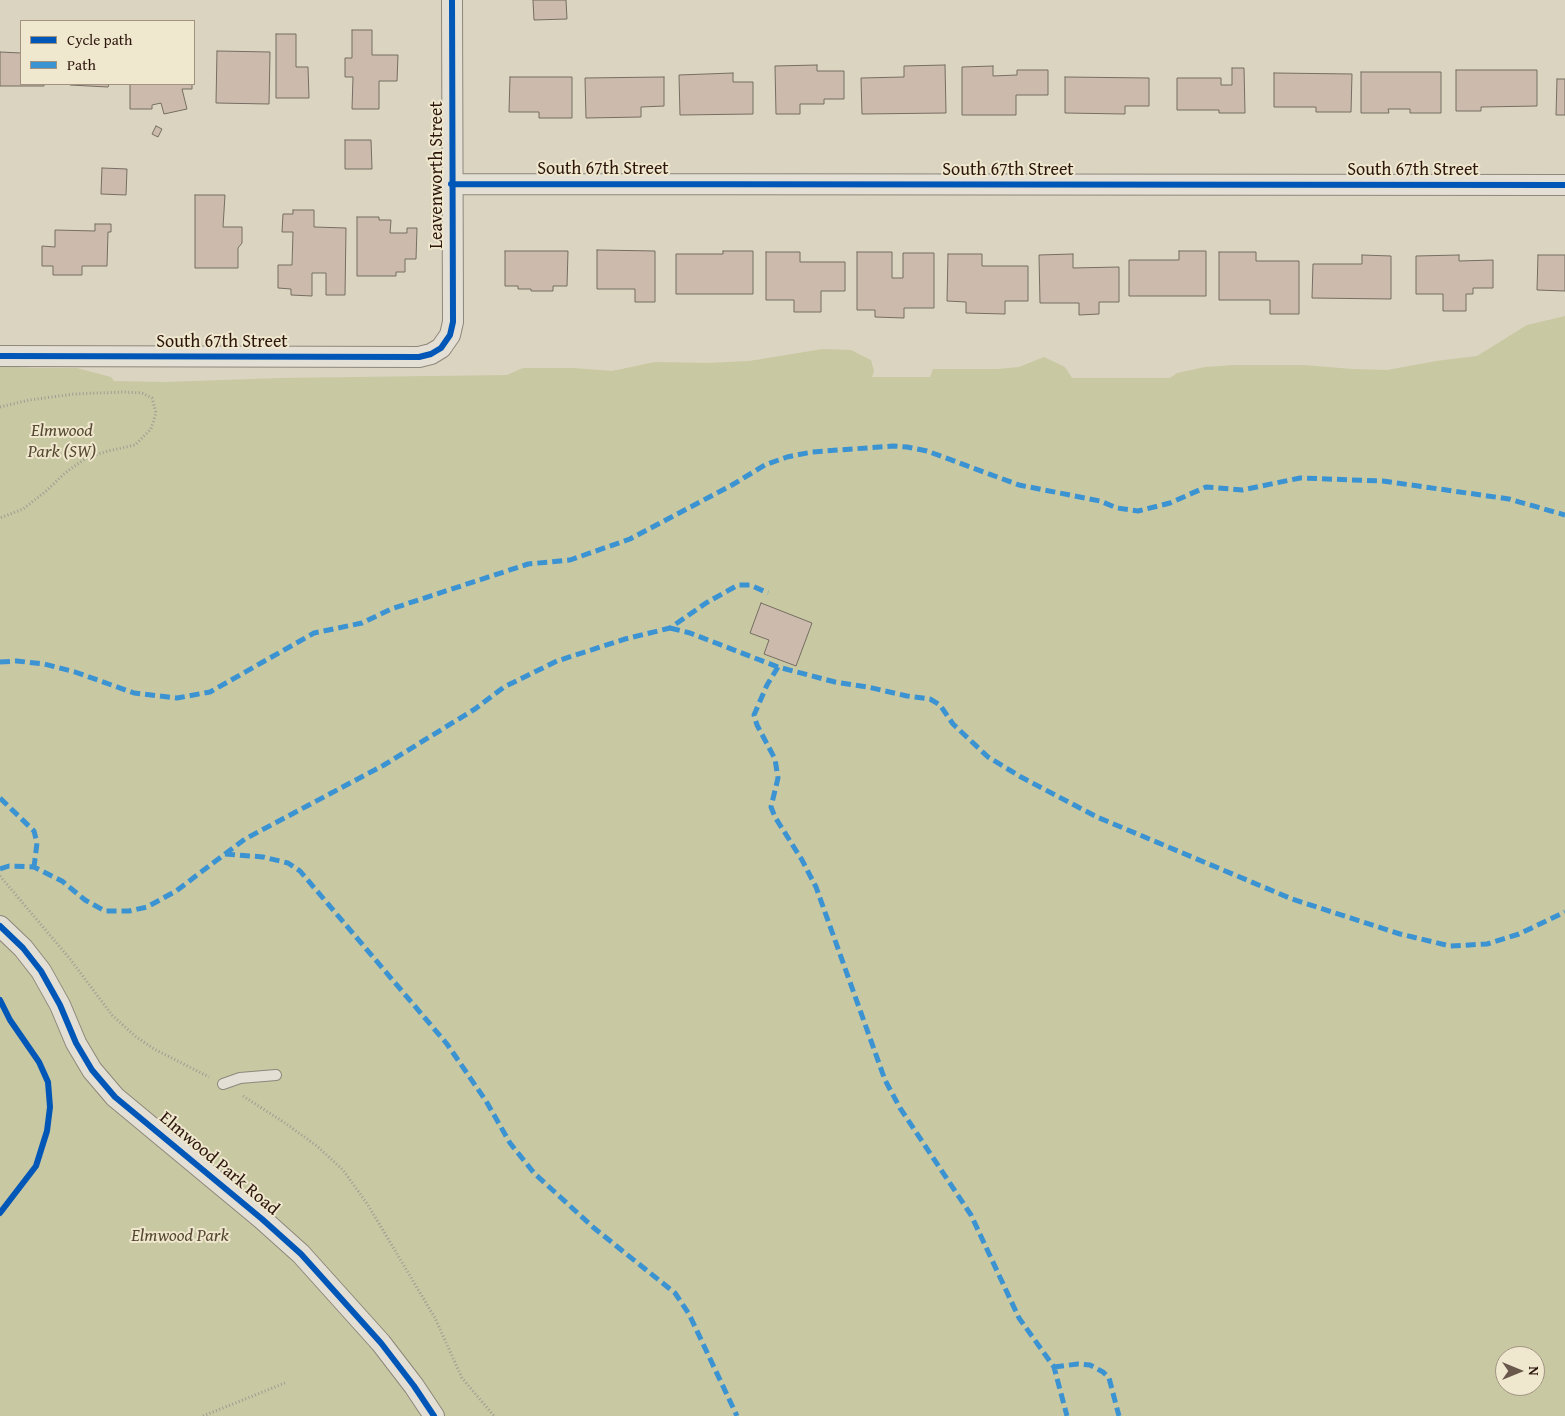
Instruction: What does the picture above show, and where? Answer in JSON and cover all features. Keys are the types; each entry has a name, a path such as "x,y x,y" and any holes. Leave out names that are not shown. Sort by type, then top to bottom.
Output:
{"street":[{"name":"Leavenworth Street","path":"441,348 450,334 452,322 452,0"},
{"name":"South 67th Street","path":"451,184 1565,186"},
{"name":"South 67th Street","path":"0,356 419,357 431,354 441,348"},
{"name":"Elmwood Park Road","path":"0,926 23,948 41,971 60,1004 76,1043 92,1070 115,1097 262,1219 301,1254 381,1342 434,1416"}],"lane":[{"path":"224,1084 240,1078 276,1075"}],"path":[{"path":"0,407 29,400 74,394 124,392 142,393 152,398 156,414 151,429 134,445 86,458 23,509 0,518"},
{"path":"0,876 70,959 112,1015 134,1036 154,1050 224,1084 285,1123 317,1146 342,1170 368,1205 435,1318 462,1378 494,1416"},
{"path":"203,1416 286,1383"}],"green space":[{"path":"1565,316 1565,1416 0,1416 0,366 77,368 111,377 114,381 165,382 281,378 507,375 523,368 573,368 612,371 655,362 707,363 749,361 823,349 851,350 871,360 874,371 872,377 930,377 933,369 998,369 1019,367 1044,357 1065,367 1072,378 1170,378 1177,373 1205,367 1304,365 1387,370 1477,356 1527,325"}],"building":[{"path":"533,0 566,0 567,19 534,20"},
{"path":"352,30 372,30 372,55 398,55 397,81 379,81 379,109 352,109 353,77 345,77 345,58 352,58"},
{"path":"276,34 296,34 296,67 308,67 309,98 276,98"},
{"path":"217,51 270,52 269,104 216,103"},
{"path":"0,52 20,53 20,85 44,85 44,86 0,86"},
{"path":"817,65 817,71 844,71 844,99 824,99 824,104 800,104 800,114 776,114 775,66"},
{"path":"945,65 946,113 862,114 861,78 904,77 904,66"},
{"path":"993,66 993,76 1017,75 1017,70 1048,70 1048,95 1016,95 1016,115 962,115 962,67"},
{"path":"1232,68 1244,68 1245,113 1219,113 1219,110 1177,110 1177,78 1221,78 1221,85 1232,85"},
{"path":"1456,70 1537,70 1537,106 1481,107 1481,111 1456,111"},
{"path":"1361,72 1441,72 1441,113 1410,113 1410,109 1388,109 1389,113 1361,113"},
{"path":"733,73 733,82 753,82 753,114 680,115 679,75"},
{"path":"1274,73 1352,74 1351,112 1316,112 1316,107 1274,107"},
{"path":"510,77 572,77 572,118 539,118 539,112 509,112"},
{"path":"664,77 664,106 641,107 641,117 586,118 585,78"},
{"path":"1065,77 1149,78 1149,106 1125,106 1125,114 1065,113"},
{"path":"1557,79 1565,79 1565,115 1556,115"},
{"path":"70,85 109,85 108,87"},
{"path":"130,85 192,85 192,89 182,89 187,109 164,114 161,103 152,105 152,109 130,109"},
{"path":"156,126 162,129 158,137 152,134"},
{"path":"345,140 371,140 372,169 345,169"},
{"path":"102,168 127,169 126,195 101,194"},
{"path":"195,195 225,195 223,227 242,227 242,243 238,248 238,268 195,268"},
{"path":"293,210 314,210 314,227 346,228 345,295 326,295 326,273 312,273 312,296 291,295 291,289 278,288 278,265 292,265 293,232 282,232 283,214 293,214"},
{"path":"357,217 379,217 379,220 391,220 390,233 407,233 407,228 417,228 416,259 405,259 405,272 396,272 396,276 357,276"},
{"path":"95,224 111,224 111,232 108,232 107,266 82,266 82,275 53,275 53,266 42,266 42,246 55,247 55,230 95,231"},
{"path":"597,250 655,251 655,302 635,302 635,289 597,289"},
{"path":"505,251 568,251 567,286 553,286 553,291 531,291 531,289 518,289 518,286 505,286"},
{"path":"723,251 753,251 753,294 676,294 676,254 723,254"},
{"path":"1179,251 1206,251 1206,296 1129,296 1129,260 1179,260"},
{"path":"766,252 800,252 800,262 845,262 845,291 821,291 821,312 794,312 794,300 766,300"},
{"path":"857,252 892,252 892,278 903,278 903,253 934,253 934,308 904,308 904,318 875,317 875,310 857,310"},
{"path":"1219,252 1256,252 1256,261 1299,261 1299,314 1270,314 1270,300 1219,300"},
{"path":"948,254 982,254 982,266 1028,266 1028,301 1005,301 1005,314 966,313 966,302 947,301"},
{"path":"1073,254 1073,268 1119,267 1119,302 1099,302 1099,314 1079,315 1079,303 1040,303 1039,255"},
{"path":"1362,255 1391,256 1391,299 1312,298 1313,264 1362,264"},
{"path":"1459,255 1459,261 1493,260 1493,288 1473,288 1473,294 1466,294 1466,311 1443,311 1443,294 1416,294 1416,256"},
{"path":"1538,255 1565,255 1565,291 1537,290"},
{"path":"761,603 812,623 796,666 764,654 769,640 750,633"}],"marked path":[{"path":"0,662 17,661 44,664 75,672 134,693 177,698 210,692 314,633 362,623 391,609 528,564 570,560 630,539 732,485 765,465 787,457 812,452 893,446 907,447 927,451 1019,485 1100,501 1117,508 1138,511 1170,503 1206,487 1242,490 1300,478 1383,481 1509,499 1565,515"},
{"path":"0,869 9,866 34,867 62,881 85,900 105,911 129,911 147,907 176,891 245,839 384,765 475,709 504,687 557,661 625,639 670,628 706,603 738,585 750,585 768,593"},
{"path":"670,628 690,633 778,667 835,682 930,699 940,705 953,724 988,757 1021,777 1097,817 1292,899 1400,934 1450,946 1487,944 1519,934 1565,912"},
{"path":"778,667 767,685 754,715 757,725 775,759 778,778 771,807 816,887 885,1080 900,1108 971,1215 1019,1318 1054,1367 1067,1416"},
{"path":"0,798 34,831 37,843 34,867"},
{"path":"225,854 263,857 288,863 300,871 447,1044 486,1101 510,1143 534,1173 594,1228 675,1293 689,1314 737,1416"},
{"path":"1054,1367 1078,1364 1090,1365 1103,1372 1109,1378 1119,1416"}],"cycle path":[{"path":"0,356 419,357 431,354 441,348 450,335 453,322 452,0"},
{"path":"451,184 1565,185"},
{"path":"0,926 23,948 41,971 60,1005 76,1043 92,1070 115,1097 262,1219 301,1254 381,1343 434,1416"},
{"path":"0,1000 10,1020 39,1062 48,1082 50,1107 47,1131 36,1166 0,1213"}],"park label":[{"name":"Elmwood Park (SW)","path":"62,441"},
{"name":"Elmwood Park","path":"180,1236"}]}
